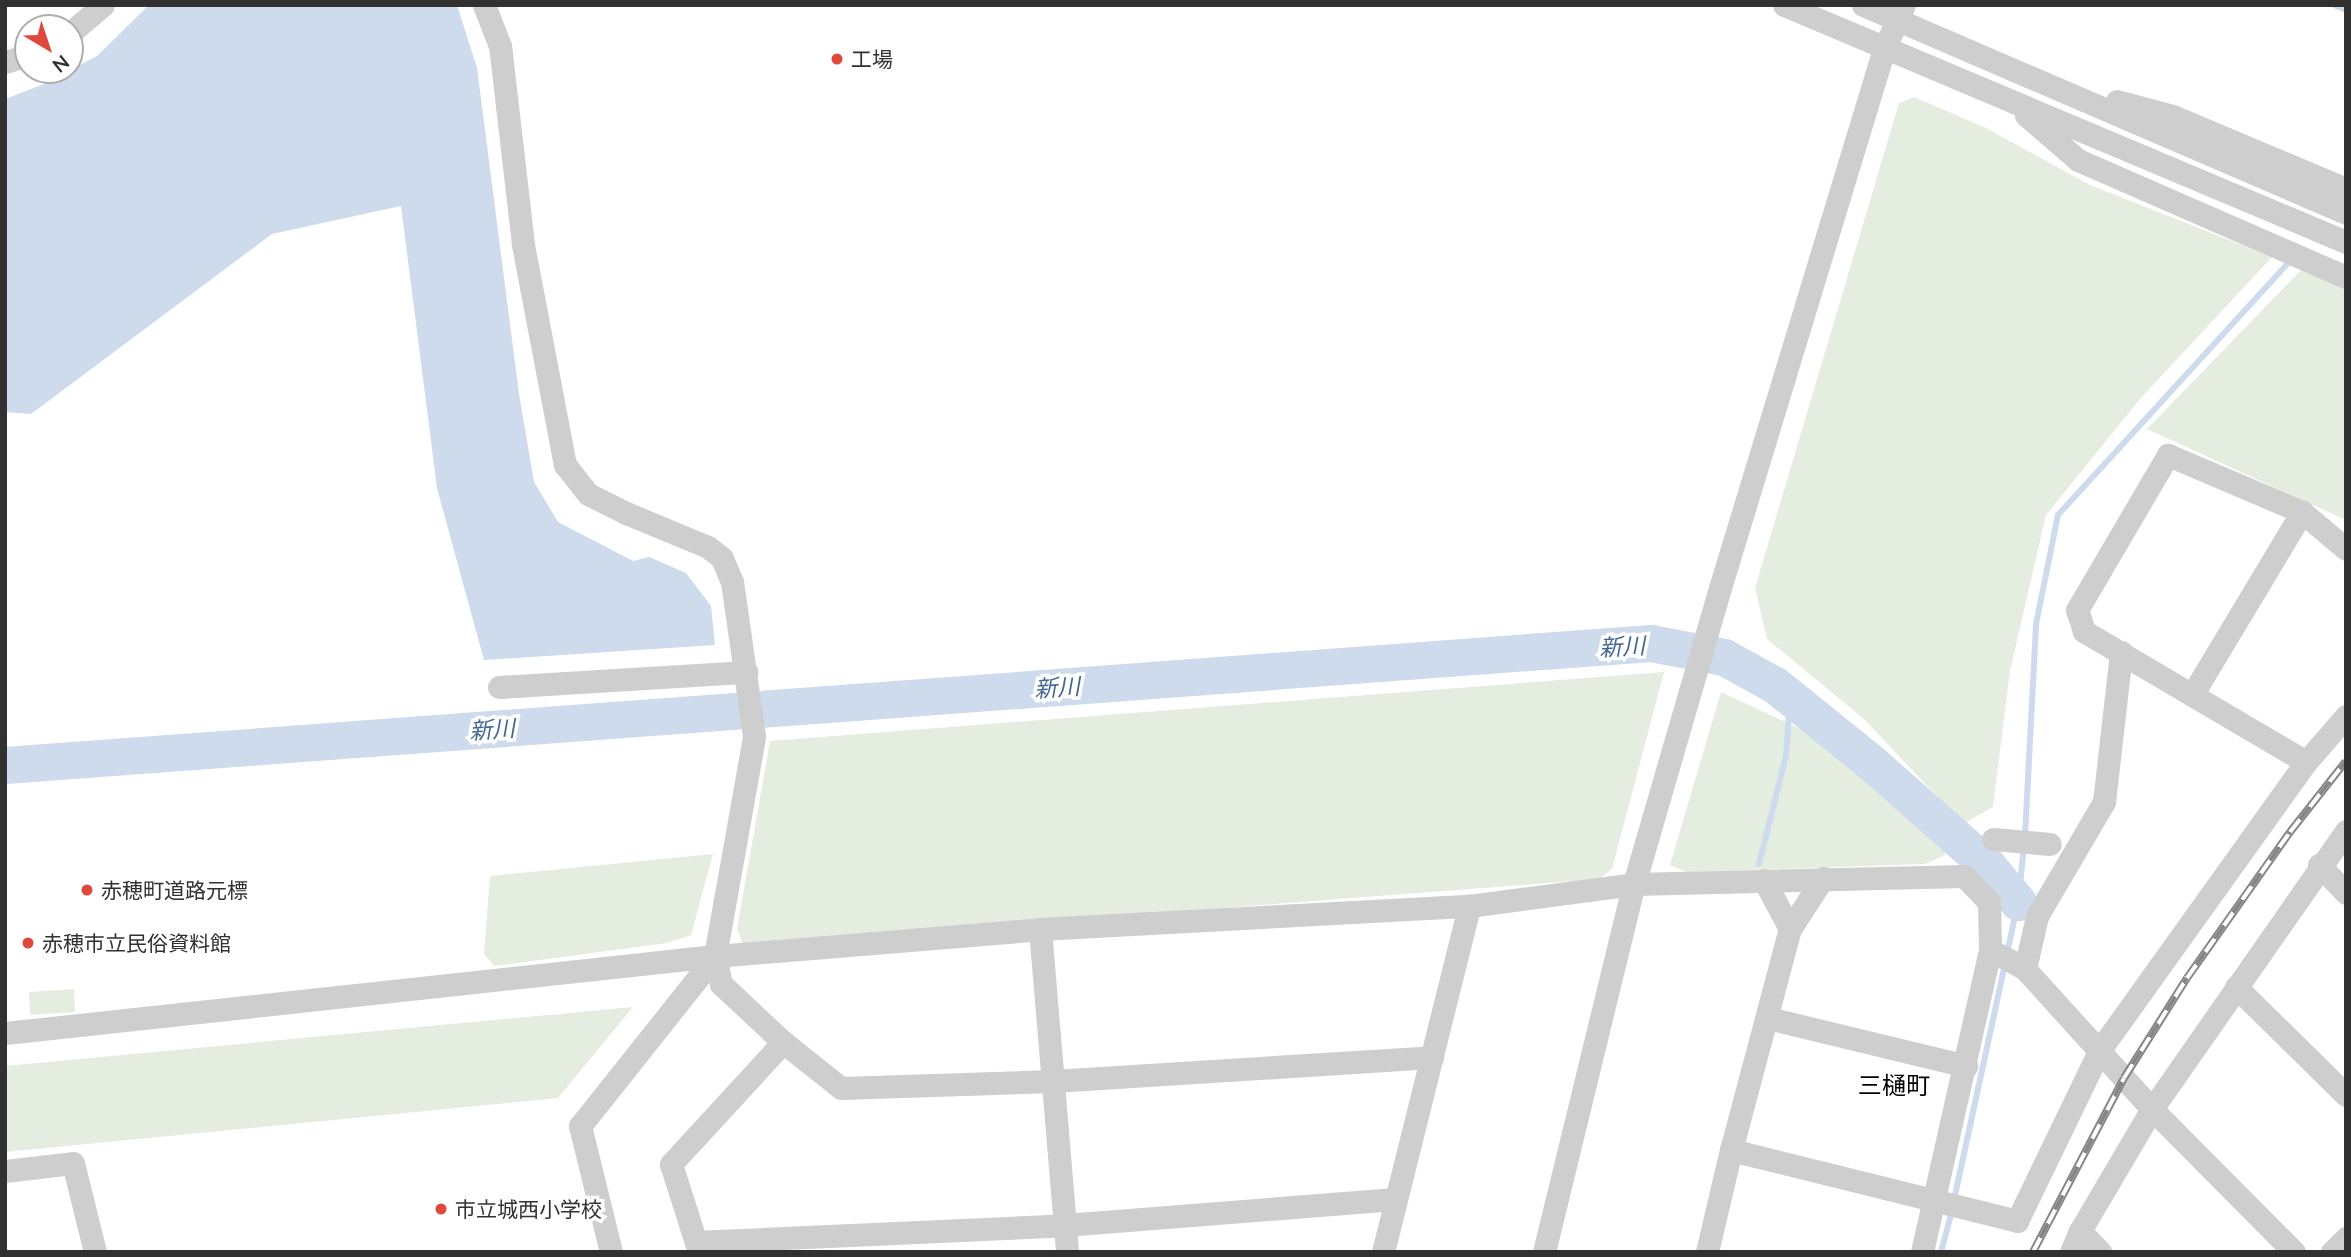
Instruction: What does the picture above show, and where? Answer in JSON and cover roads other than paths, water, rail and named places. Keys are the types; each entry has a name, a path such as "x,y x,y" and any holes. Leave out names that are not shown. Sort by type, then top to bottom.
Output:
{"street":[{"path":"84,21 103,5"},
{"path":"484,5 500,46 523,244 565,465 588,494 708,547 722,558 732,582 754,736 715,956 721,984 783,1042 841,1088 1053,1081 1432,1057"},
{"path":"1784,5 2346,242"},
{"path":"1863,5 1901,13 2039,81 2346,212"},
{"path":"1544,1252 1634,884 1720,588 1884,49 1901,13"},
{"path":"2039,81 2173,116 2342,188"},
{"path":"2012,102 2078,160 2346,277"},
{"path":"2306,762 2084,631 2077,610 2168,455 2302,512 2346,549"},
{"path":"2192,695 2302,512"},
{"path":"1922,1252 1947,1206 1966,1066 2007,959 2037,916 2104,802 2121,652"},
{"path":"499,687 747,673"},
{"path":"1731,1150 1947,1206 2018,1221 2099,1051 2306,762 2346,716"},
{"path":"2100,1252 2076,1241 2152,1109 2319,865 2346,831"},
{"path":"1993,839 2050,844"},
{"path":"2319,865 2346,893"},
{"path":"5,1033 715,956 1040,929 1469,906 1634,884 1964,876 1989,902 2007,959 2294,1252"},
{"path":"1707,1252 1731,1150 1790,929 1823,878"},
{"path":"1764,880 1790,929"},
{"path":"1383,1252 1469,906"},
{"path":"1040,929 1067,1252"},
{"path":"611,1252 580,1126 715,956"},
{"path":"2236,987 2346,1095"},
{"path":"1768,1018 1966,1066"},
{"path":"783,1042 671,1164 698,1247 1065,1225 1395,1199"},
{"path":"5,1171 73,1163 95,1252"},
{"path":"2332,1252 2346,1238"}],"water":[{"path":"149,5 457,5 477,68 519,394 534,482 558,522 633,561 649,557 686,573 711,606 715,645 484,660 437,488 401,206 272,234 31,414 5,412 5,99 44,84 84,84 84,63 97,56"}],"waterway":[{"path":"2334,5 2346,10"},
{"path":"2025,836 2036,624 2058,515 2293,258"},
{"name":"新川","path":"5,765 1651,643 1724,657 1775,685 1874,765 1988,866 2018,902"},
{"path":"1759,864 1786,756 1790,697"},
{"name":"新川","path":"2007,954 2018,902 2024,847"},
{"path":"1954,1200 2005,964"},
{"path":"1941,1252 1952,1211"}],"railway":[{"path":"2033,1252 2124,1078 2187,978 2290,832 2346,761"}],"place":[{"name":"工場","path":"837,59"},
{"name":"赤穂町道路元標","path":"87,890"},
{"name":"赤穂市立民俗資料館","path":"28,943"},
{"name":"市立城西小学校","path":"441,1209"}],"district":[{"name":"三樋町","path":"1894,1085"}]}
